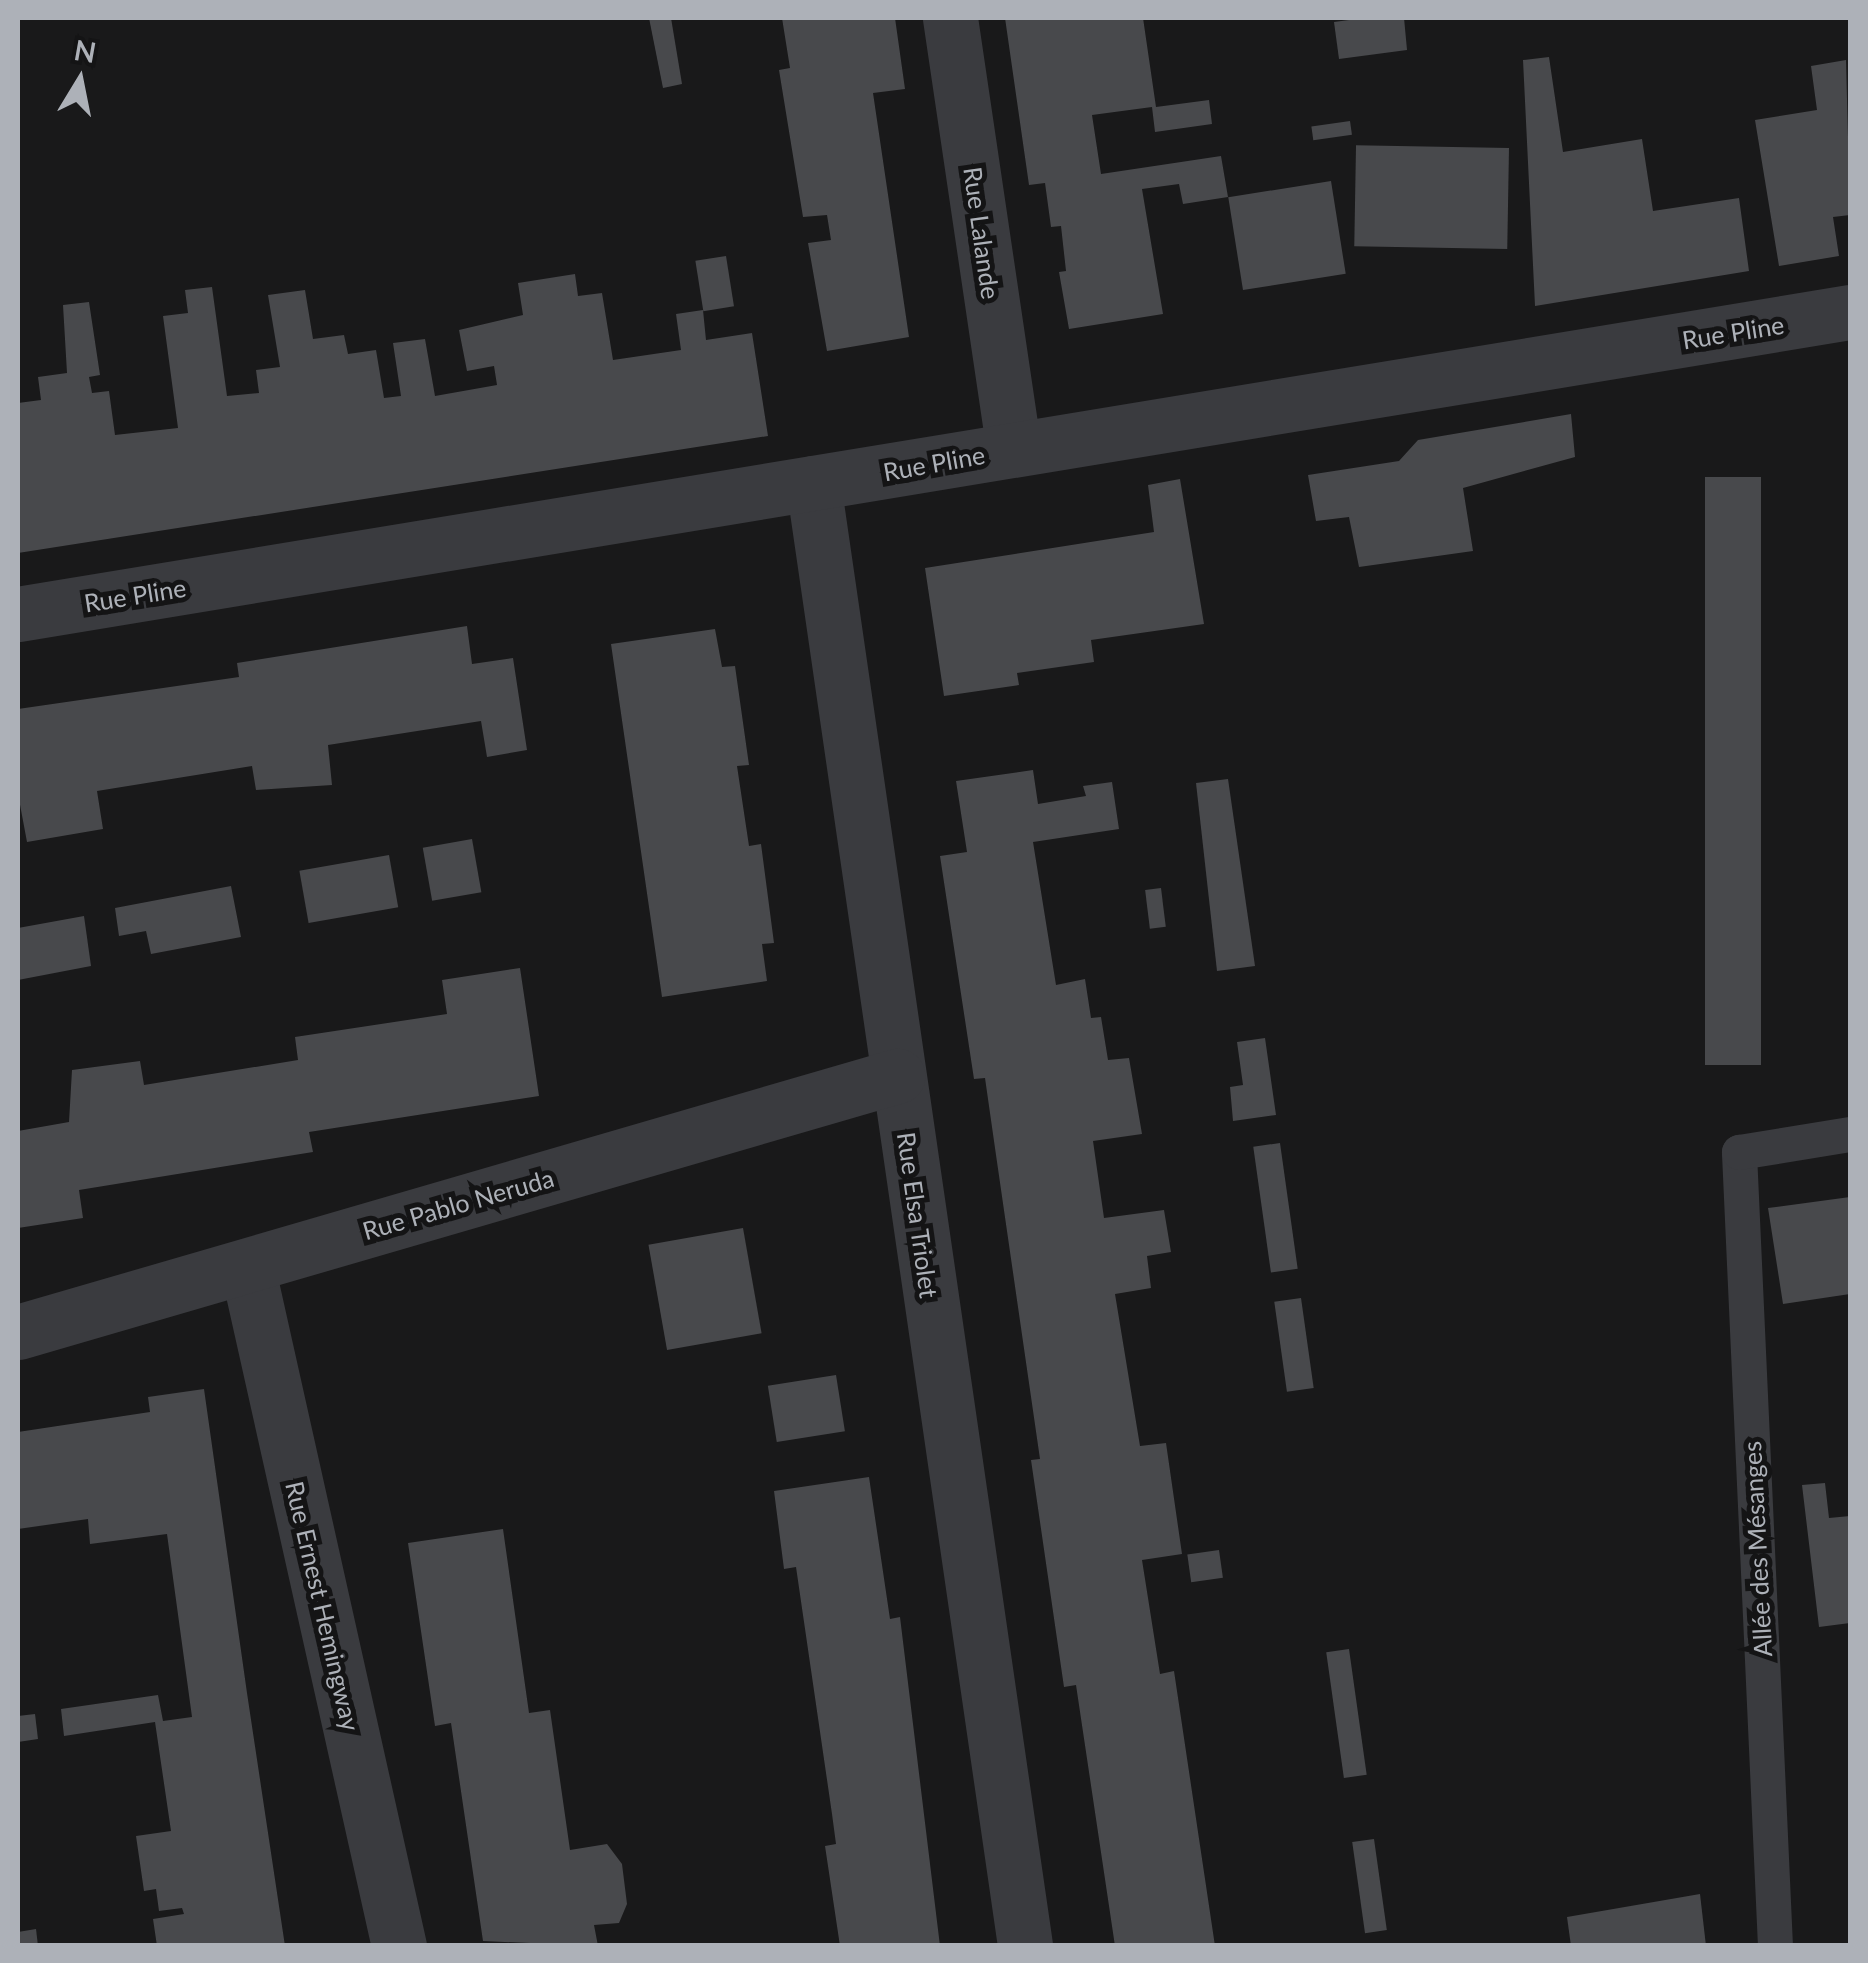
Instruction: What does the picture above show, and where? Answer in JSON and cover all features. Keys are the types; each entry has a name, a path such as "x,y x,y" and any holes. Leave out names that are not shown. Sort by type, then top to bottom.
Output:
{"street":[{"name":"Rue Lalande","path":"950,18 1014,449"},
{"name":"Rue Pline","path":"18,614 1850,312"},
{"name":"Rue Elsa Triolet","path":"813,484 1025,1946"},
{"name":"Rue Pablo Neruda","path":"18,1332 898,1076"},
{"name":"Rue Ernest Hemingway","path":"247,1266 399,1946"}],"lane":[{"name":"Allée des Mésanges","path":"1774,1946 1740,1152 1850,1134"}],"building":[{"path":"649,18 671,18 682,84 663,88"},
{"path":"782,18 895,18 905,89 873,93 909,337 827,351 808,243 831,240 827,215 803,217 779,70 790,68"},
{"path":"1005,18 1143,18 1156,107 1209,100 1212,124 1155,132 1152,107 1092,115 1101,174 1221,156 1228,197 1183,204 1179,184 1142,189 1163,314 1069,329 1059,272 1066,271 1061,226 1051,227 1045,183 1029,185"},
{"path":"1404,18 1407,50 1339,59 1334,22"},
{"path":"1549,57 1563,152 1642,139 1653,211 1739,198 1749,271 1535,306 1523,60"},
{"path":"1846,60 1850,215 1833,217 1839,256 1779,266 1755,120 1817,110 1811,66"},
{"path":"1350,121 1352,135 1313,140 1311,126"},
{"path":"1356,145 1509,148 1507,249 1354,246"},
{"path":"1331,181 1346,274 1243,290 1228,197"},
{"path":"726,256 734,306 703,311 695,261"},
{"path":"575,274 578,296 602,293 613,360 681,350 676,314 703,310 706,340 752,333 768,436 18,553 18,403 41,400 38,377 67,373 63,305 89,302 100,375 89,377 92,393 109,391 115,435 178,428 163,316 188,313 185,290 212,287 227,396 259,393 256,370 280,367 268,295 305,290 313,339 344,335 348,354 376,350 384,398 401,396 393,343 425,339 435,396 497,385 494,366 467,371 459,330 523,315 518,283"},
{"path":"1571,414 1575,457 1463,488 1473,551 1359,567 1349,517 1316,521 1308,475 1399,461 1418,440"},
{"path":"1705,477 1761,477 1761,1065 1705,1065"},
{"path":"1180,479 1204,624 1091,640 1094,662 1017,673 1019,685 944,696 925,568 1154,532 1148,485"},
{"path":"467,626 472,664 513,658 527,750 487,757 481,721 328,745 332,785 256,790 252,766 97,791 103,829 27,842 18,794 18,709 239,677 237,663"},
{"path":"715,629 722,667 735,666 749,765 737,766 749,846 761,844 774,943 762,944 767,981 662,997 611,644"},
{"path":"1033,770 1038,804 1086,796 1083,786 1112,782 1119,829 1033,842 1056,985 1085,979 1091,1018 1101,1017 1108,1060 1129,1058 1142,1134 1093,1141 1104,1218 1164,1210 1171,1252 1147,1256 1151,1288 1115,1294 1140,1446 1166,1443 1182,1554 1142,1560 1160,1674 1174,1671 1215,1946 1115,1946 1076,1685 1064,1687 1031,1460 1040,1459 985,1078 974,1079 940,856 967,852 956,781"},
{"path":"1228,779 1255,966 1217,971 1196,783"},
{"path":"472,839 481,892 432,901 423,848"},
{"path":"389,855 398,907 309,923 299,871"},
{"path":"231,886 241,937 151,954 146,931 119,936 115,908"},
{"path":"1161,888 1166,927 1150,929 1145,890"},
{"path":"84,916 91,966 18,980 18,928"},
{"path":"520,968 539,1096 309,1132 313,1152 79,1190 83,1218 18,1228 18,1131 69,1122 72,1070 140,1061 144,1085 298,1060 295,1037 447,1014 442,980"},
{"path":"1265,1038 1276,1115 1233,1121 1230,1087 1243,1085 1237,1042"},
{"path":"1280,1143 1298,1269 1271,1273 1253,1147"},
{"path":"1850,1197 1850,1294 1783,1304 1768,1208"},
{"path":"743,1228 762,1333 667,1350 648,1245"},
{"path":"1301,1298 1314,1388 1287,1392 1274,1302"},
{"path":"836,1375 845,1431 777,1442 768,1386"},
{"path":"204,1389 285,1946 157,1946 153,1919 184,1914 182,1908 159,1911 156,1889 144,1891 136,1836 171,1831 155,1722 64,1736 61,1709 158,1695 163,1721 192,1717 167,1534 90,1544 88,1519 18,1529 18,1432 150,1412 148,1397"},
{"path":"869,1477 890,1619 900,1617 940,1946 840,1946 825,1846 836,1844 832,1814 796,1567 784,1569 774,1491"},
{"path":"1825,1483 1829,1518 1850,1516 1850,1623 1819,1627 1802,1485"},
{"path":"503,1529 529,1713 550,1710 570,1850 607,1844 622,1864 627,1904 619,1923 594,1925 598,1946 483,1941 451,1723 435,1726 408,1543"},
{"path":"1219,1550 1223,1578 1191,1582 1187,1554"},
{"path":"1349,1649 1367,1775 1344,1778 1326,1652"},
{"path":"35,1714 38,1739 18,1742 18,1716"},
{"path":"1374,1839 1387,1930 1365,1933 1352,1842"},
{"path":"1700,1894 1706,1946 1571,1946 1567,1917"},
{"path":"36,1929 38,1946 18,1946 18,1932"}]}
